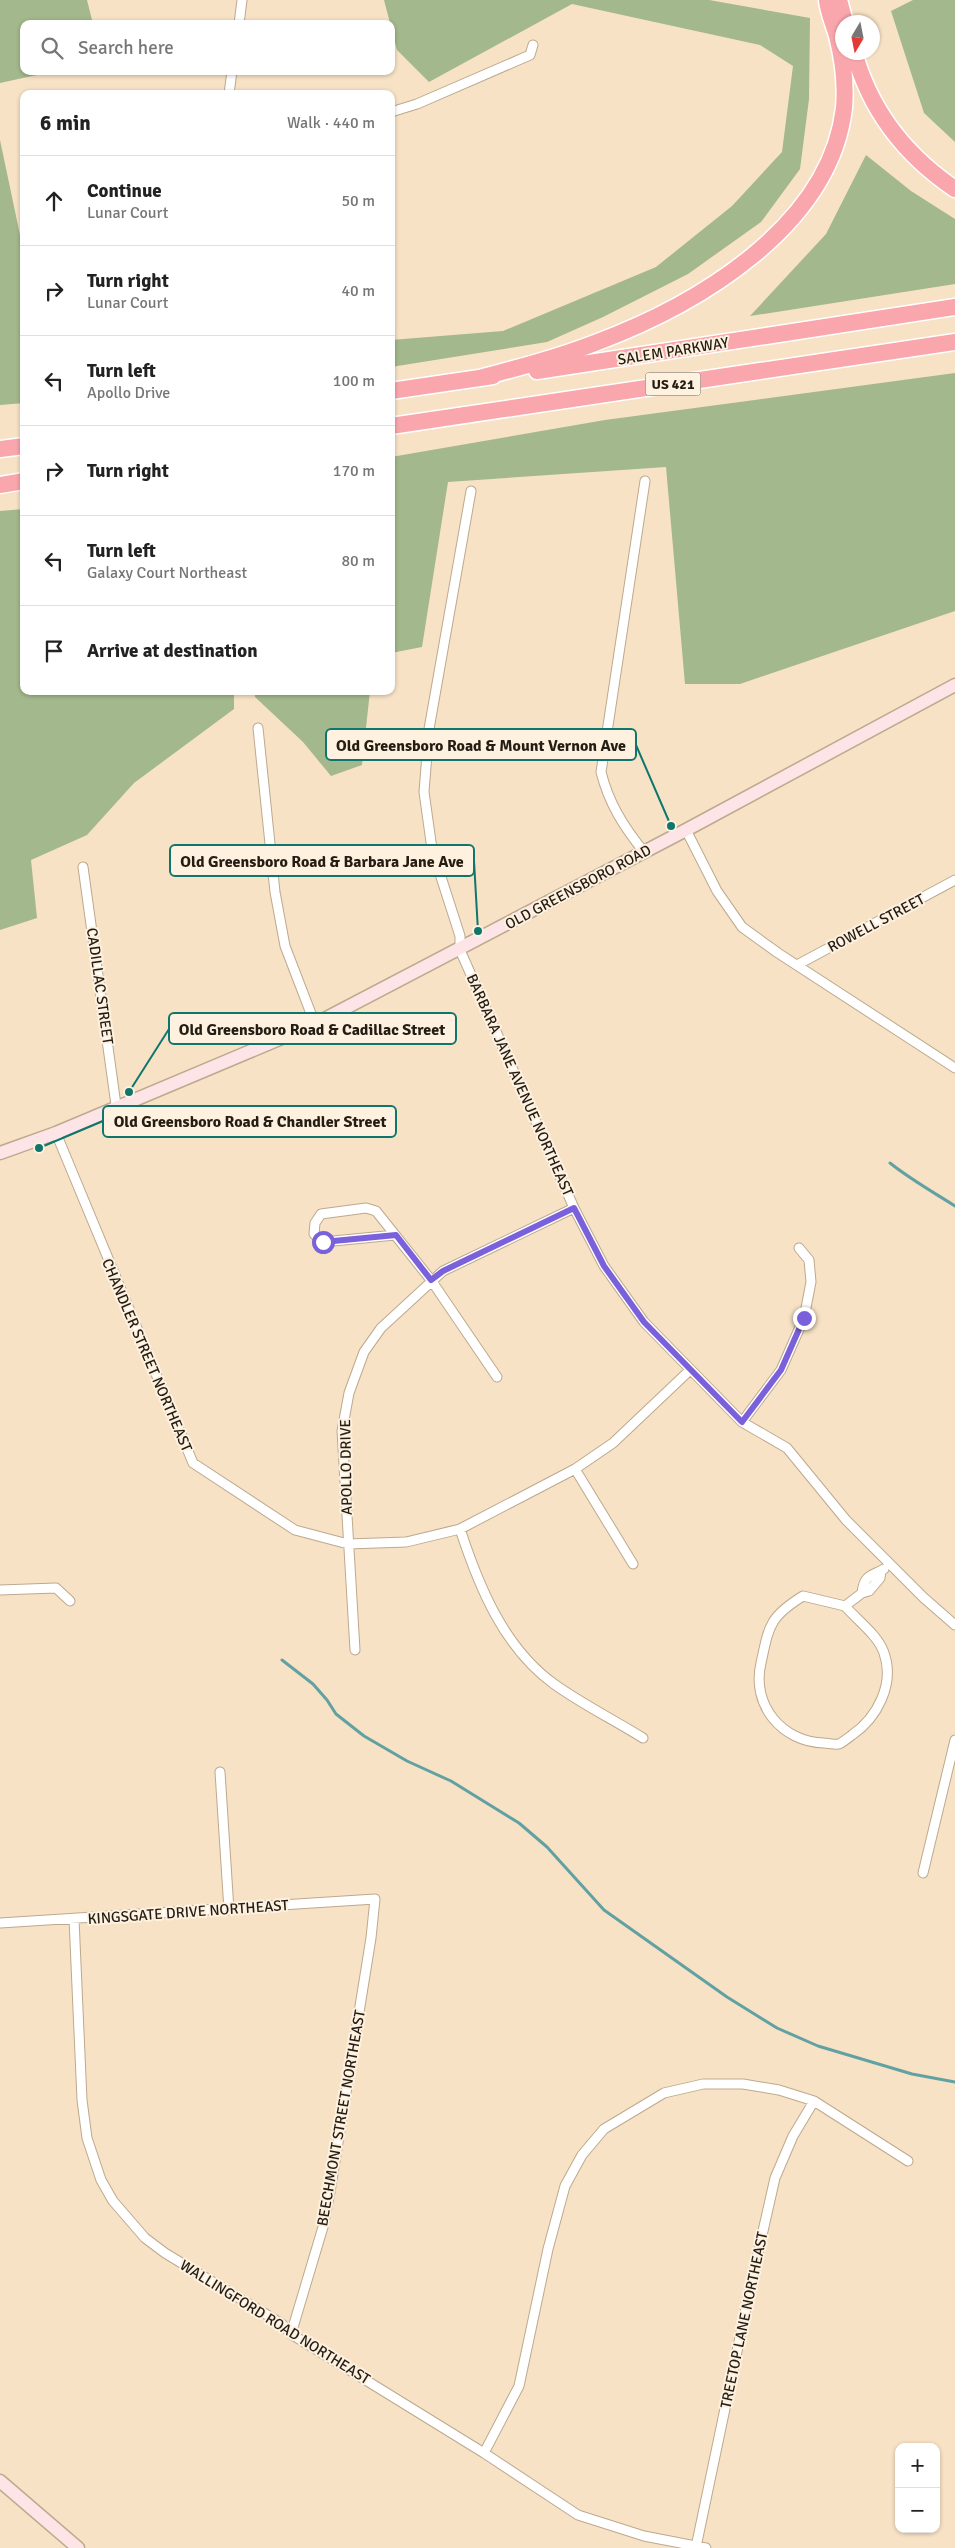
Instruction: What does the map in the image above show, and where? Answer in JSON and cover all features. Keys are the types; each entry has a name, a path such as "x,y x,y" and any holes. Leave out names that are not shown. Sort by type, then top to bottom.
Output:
{"highway":[{"path":"483,377 567,353 650,319 720,278 760,249 790,220 804,204 824,172 842,122 844,72 827,0"},
{"path":"839,0 843,15"},
{"path":"857,60 872,99 893,132 919,161 955,189"},
{"name":"SALEM PARKWAY","path":"395,390 483,377 592,364 955,307"},
{"name":"US 421","path":"395,425 955,342"},
{"path":"0,449 20,446"},
{"path":"0,485 20,482"}],"street":[{"path":"240,20 242,0"},
{"path":"395,111 417,104 530,55 533,45"},
{"path":"230,90 231,75"},
{"path":"644,852 619,820 606,794 600,772 645,481"},
{"name":"BARBARA JANE AVENUE NORTHEAST","path":"471,491 429,729 424,792 432,849 460,936 460,950 574,1208 604,1266 644,1322 742,1422 787,1448 846,1520 955,1625"},
{"name":"OLD GREENSBORO ROAD","path":"0,1153 56,1132 116,1105 315,1024 460,950 955,685"},
{"path":"258,728 275,892 285,946 315,1024"},
{"path":"686,830 733,916 761,943 955,1068"},
{"name":"CADILLAC STREET","path":"83,867 116,1105"},
{"name":"ROWELL STREET","path":"797,965 955,880"},
{"name":"CHANDLER STREET NORTHEAST","path":"56,1132 193,1463 295,1530 348,1544 406,1542 460,1529 575,1469 613,1443 690,1370"},
{"path":"396,1235 323,1242 314,1234 315,1223 321,1214 366,1208 376,1211 396,1235 431,1280 497,1377"},
{"name":"APOLLO DRIVE","path":"356,1650 342,1431 344,1412 356,1369 371,1339 431,1280 443,1271 574,1208"},
{"path":"742,1422 781,1370 804,1318 810,1282 810,1268 809,1260 799,1248"},
{"path":"575,1469 633,1564"},
{"path":"460,1529 472,1568 494,1614 522,1655 554,1684 643,1738"},
{"path":"845,1606 862,1592 869,1591 880,1578 881,1571 890,1564"},
{"path":"0,1590 56,1588 70,1602"},
{"path":"803,1596 845,1606 877,1641 884,1653 887,1678 880,1707 862,1728 839,1744 811,1743 789,1735 769,1716 760,1692 759,1669 768,1628 781,1610 803,1596"},
{"path":"923,1872 955,1740"},
{"path":"220,1772 229,1910"},
{"name":"KINGSGATE DRIVE NORTHEAST","path":"0,1923 229,1910 375,1899"},
{"name":"BEECHMONT STREET NORTHEAST","path":"291,2334 323,2227 330,2192 371,1938 375,1899"},
{"name":"WALLINGFORD ROAD NORTHEAST","path":"74,1919 82,2100 87,2138 101,2180 113,2201 146,2238 165,2253 282,2324 291,2334 484,2453 578,2515 644,2536 701,2548"},
{"path":"484,2453 520,2386 548,2249 565,2186 582,2155 604,2129 664,2093 703,2084 743,2084 779,2090 814,2100 908,2161"},
{"name":"TREETOP LANE NORTHEAST","path":"701,2548 751,2284 775,2178 793,2136 814,2100"},
{"path":"0,2481 78,2548"}],"green space":[{"path":"0,0 87,0 92,20 20,20 20,75 37,75 0,83"},
{"path":"384,0 709,0 810,18 809,99 800,169 761,222 688,274 603,317 547,342 395,366 395,340 503,331 656,267 732,206 782,152 793,66 760,45 572,4 429,82 397,50 395,20 389,20"},
{"path":"913,0 955,0 955,142 924,113 891,11"},
{"path":"0,140 20,235 20,403 0,405"},
{"path":"866,155 911,191 955,219 955,284 750,316 826,234"},
{"path":"955,373 955,611 740,684 685,684 666,467 448,482 422,647 395,652 395,456 605,420"},
{"path":"20,509 20,695 234,695 234,709 134,783 87,835 31,860 37,918 0,930 0,511"},
{"path":"255,695 370,695 362,765 331,776 303,742"}],"waterway":[{"path":"890,1163 955,1206"},
{"path":"282,1660 313,1684 336,1714 364,1736 407,1761 451,1781 519,1823 547,1847 604,1910 727,1997 777,2028 818,2046 912,2074 955,2082"}],"place":[{"name":"Old Greensboro Road & Mount Vernon Ave","path":"671,826"},
{"name":"Old Greensboro Road & Barbara Jane Ave","path":"478,931"},
{"name":"Old Greensboro Road & Cadillac Street","path":"129,1092"},
{"name":"Old Greensboro Road & Chandler Street","path":"39,1148"}],"route":[{"path":"323,1242 396,1235 431,1280 443,1271 574,1208 604,1266 644,1322 742,1422 781,1370 804,1318"}]}
